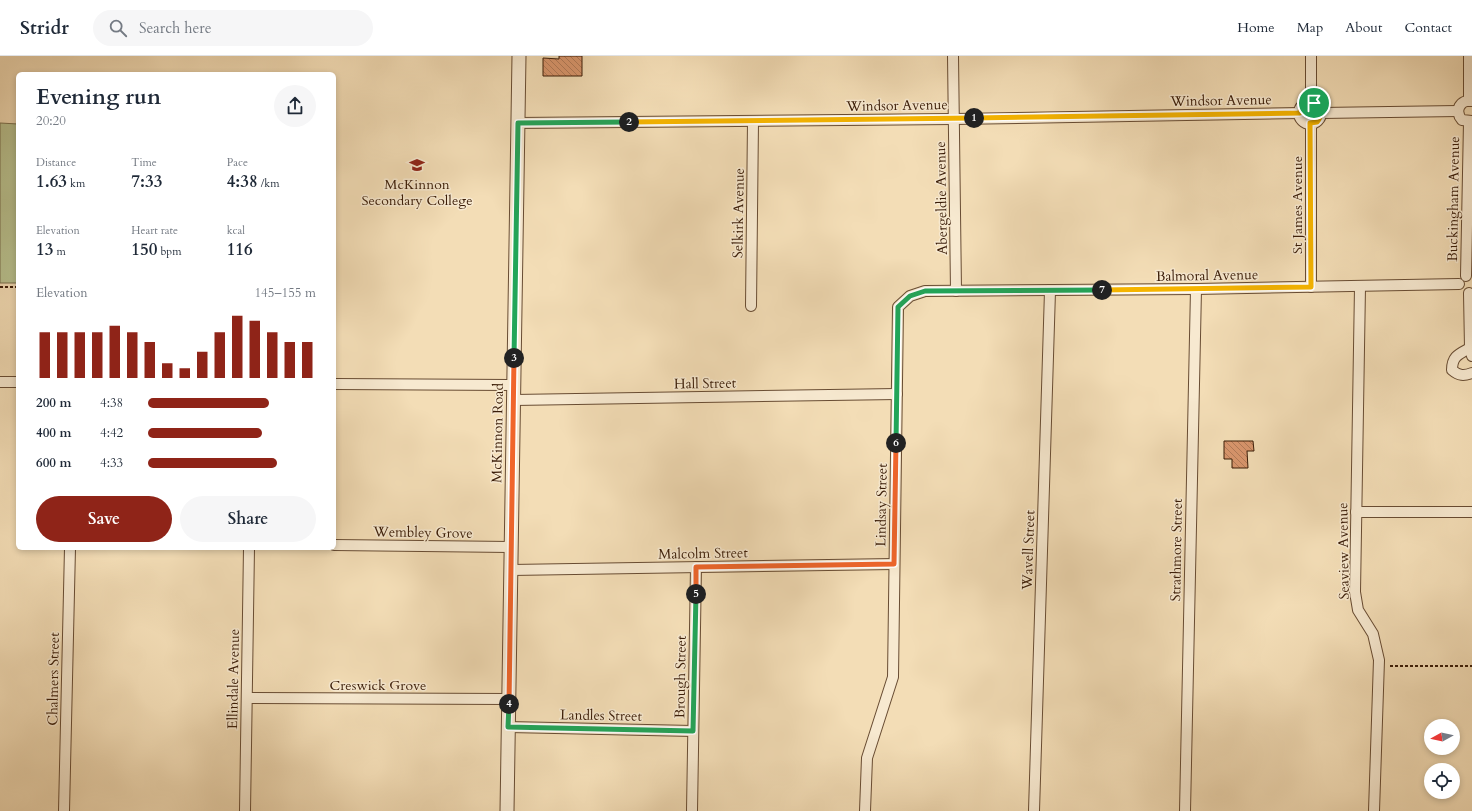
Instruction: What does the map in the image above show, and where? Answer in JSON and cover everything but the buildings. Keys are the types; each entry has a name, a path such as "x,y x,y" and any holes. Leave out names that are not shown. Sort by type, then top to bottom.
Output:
{"street":[{"name":"McKinnon Road","path":"507,811 519,56"},
{"name":"Abergeldie Avenue","path":"953,56 956,291"},
{"path":"1311,56 1311,102"},
{"path":"1469,56 1470,101 1462,103 1458,112 1462,120 1470,122"},
{"path":"1311,102 1319,107 1321,117 1317,122 1304,122 1300,116 1301,107 1304,104 1311,102"},
{"path":"1321,113 1458,112"},
{"name":"Windsor Avenue","path":"518,123 954,119 1300,113"},
{"name":"Selkirk Avenue","path":"751,306 753,121"},
{"name":"Buckingham Avenue","path":"1469,277 1470,122"},
{"name":"St James Avenue","path":"1310,123 1311,287"},
{"path":"1469,277 1462,278 1459,284 1464,293 1471,292 1471,352 1457,355 1452,362 1452,370 1457,374 1466,375 1472,373"},
{"name":"Balmoral Avenue","path":"956,291 1196,289 1459,284"},
{"name":"Seaview Avenue","path":"1360,286 1355,592 1358,610 1373,634 1379,660 1374,811"},
{"name":"Strathmore Street","path":"1185,811 1196,289"},
{"name":"Wavell Street","path":"1034,811 1050,290"},
{"name":"Lindsay Street","path":"865,811 867,758 893,677 898,307 910,296 925,291 956,291"},
{"path":"0,382 16,382"},
{"path":"336,384 514,385"},
{"name":"Hall Street","path":"514,400 897,394"},
{"path":"1356,512 1472,512"},
{"name":"Wembley Grove","path":"336,545 511,547"},
{"name":"Chalmers Street","path":"64,811 70,550"},
{"name":"Ellindale Avenue","path":"245,811 249,550"},
{"name":"Malcolm Street","path":"511,570 894,564"},
{"name":"Brough Street","path":"692,811 696,567"},
{"name":"Creswick Grove","path":"247,698 509,699"},
{"name":"Landles Street","path":"508,727 693,731"}],"path":[{"path":"0,287 16,287"},
{"path":"1378,666 1472,666"}],"green space":[{"path":"0,123 16,124 16,283 0,283"}],"place":[{"name":"McKinnon Secondary College","path":"417,165"}],"route":[{"path":"1311,102 1314,103 1321,110 1321,117 1317,122 1310,123 1311,287 925,291 910,296 898,307 894,564 696,567 693,731 508,727 518,123 954,119 1300,113 1301,107 1304,104 1311,102"}]}
